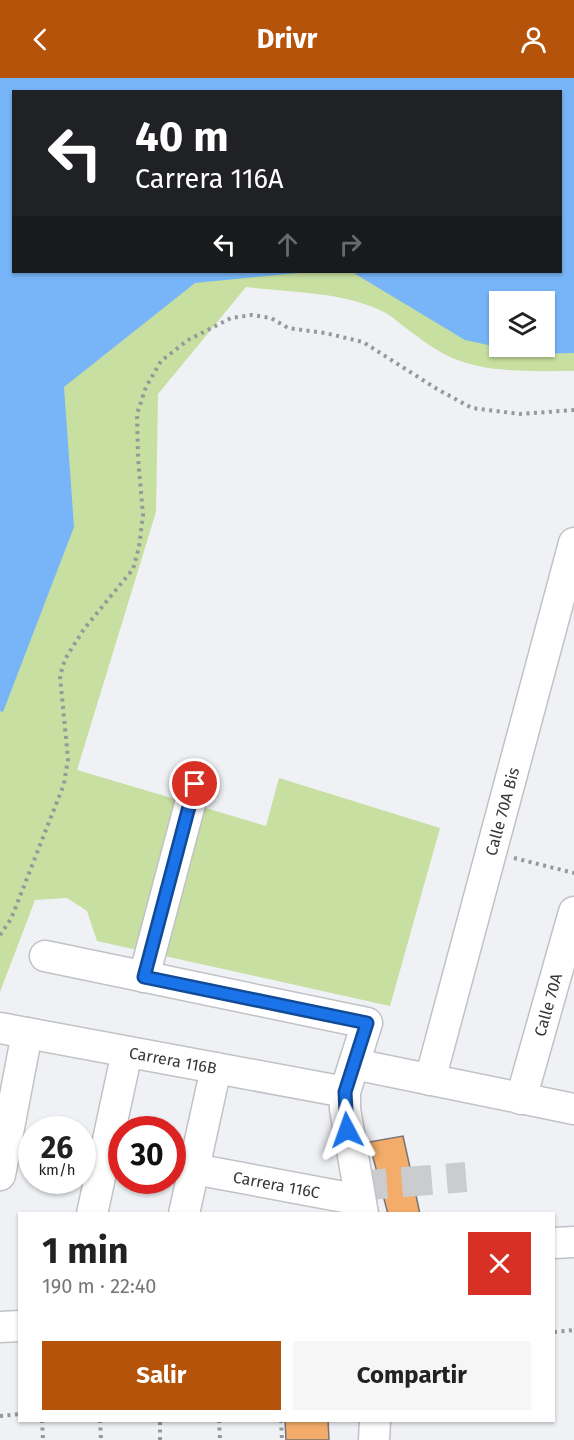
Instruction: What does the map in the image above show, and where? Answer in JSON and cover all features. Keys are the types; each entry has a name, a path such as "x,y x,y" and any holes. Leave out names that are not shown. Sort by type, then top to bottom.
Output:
{"street":[{"name":"Calle 70A Bis","path":"430,1080 491,852 567,597 574,543"},
{"path":"144,977 195,784"},
{"name":"Calle 70A","path":"521,1099 563,996 574,912"},
{"path":"45,956 367,1023 345,1092 347,1130 361,1207"},
{"path":"0,1175 14,1031"},
{"name":"Carrera 116B","path":"14,1031 345,1092"},
{"path":"92,1212 127,1052"},
{"path":"354,1064 574,1109"},
{"path":"184,1212 216,1068"},
{"name":"Carrera 116C","path":"194,1169 361,1207"},
{"path":"555,1243 574,1242"},
{"path":"0,1327 18,1326"},
{"path":"374,1440 375,1422"}],"path":[{"path":"0,935 11,919 64,784 68,759 60,676 65,659 84,629 133,569 139,547 143,515 137,414 146,387 161,361 188,340 231,318 252,315 271,318 288,328 325,333 363,342 437,389 472,408 520,414 574,410"},
{"path":"491,852 574,873"},
{"path":"555,1332 574,1330"},
{"path":"0,1416 18,1414"},
{"path":"42,1422 43,1440"},
{"path":"100,1422 101,1440"},
{"path":"160,1422 160,1440"},
{"path":"219,1422 220,1440"},
{"path":"281,1422 282,1440"}],"green space":[{"path":"0,78 574,78 574,371 526,371 478,366 448,356 387,314 368,305 334,296 246,287 158,394 156,512 77,770 266,826 279,778 440,828 390,1006 97,941 87,911 67,898 35,900 0,992"}],"water":[{"path":"0,78 574,78 574,353 555,353 555,291 489,291 489,345 465,340 354,273 562,273 562,90 12,90 12,273 298,273 195,283 64,387 74,527 3,712 0,711"}],"building":[{"path":"403,1136 420,1212 387,1212 369,1142"},
{"path":"285,1422 328,1422 329,1440 286,1440"}],"tunnel":[{"path":"357,1186 466,1177"}],"route":[{"path":"195,784 144,977 367,1023 345,1092 347,1130"}]}
